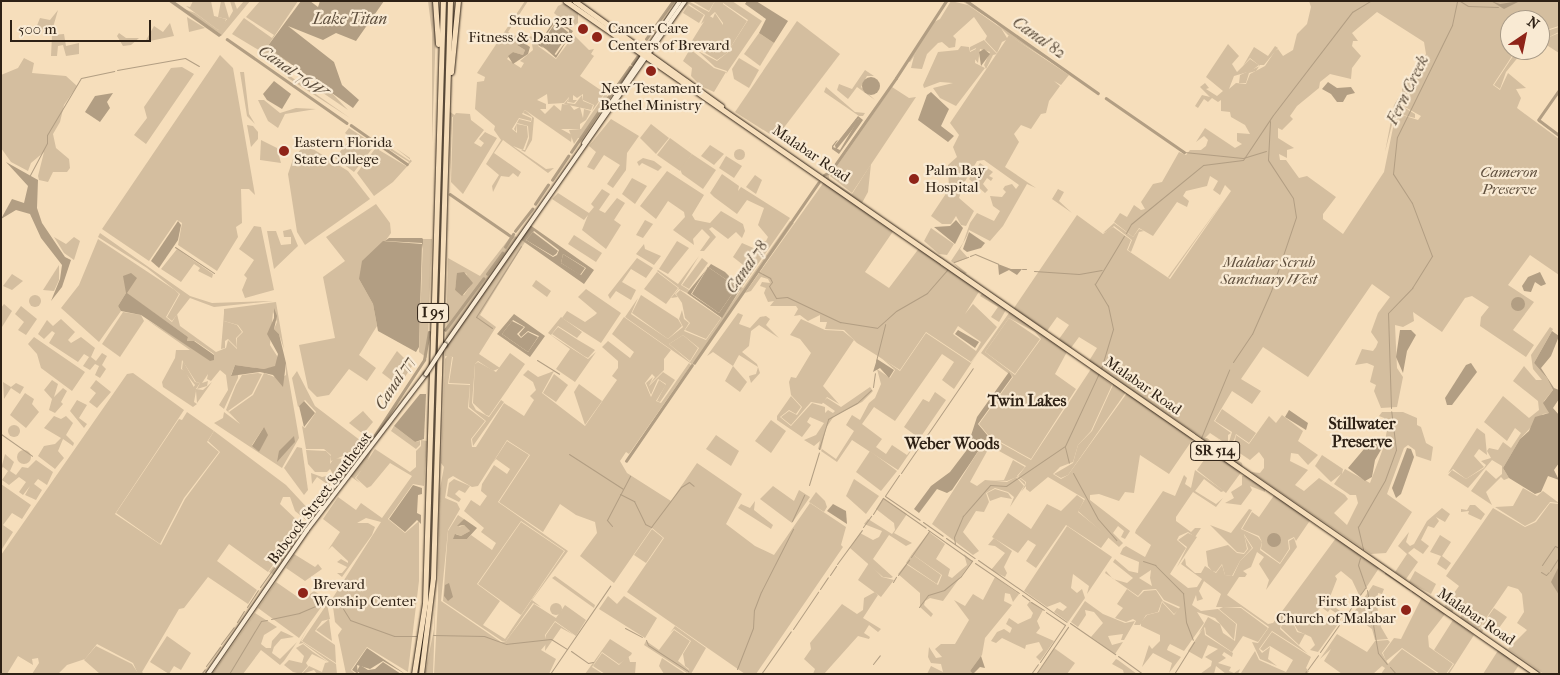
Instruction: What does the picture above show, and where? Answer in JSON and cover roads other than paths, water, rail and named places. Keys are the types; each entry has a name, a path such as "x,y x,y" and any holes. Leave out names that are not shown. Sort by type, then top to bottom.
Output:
{"highway":[{"path":"435,1 439,100"},
{"name":"I 95","path":"414,674 425,603 443,1"},
{"name":"I 95","path":"421,674 432,578 450,1"},
{"path":"447,97 458,1"}],"main road":[{"name":"Malabar Road","path":"566,1 708,95 736,118"},
{"name":"Malabar Road","path":"575,1 693,89 1537,674"},
{"path":"647,54 680,1"},
{"path":"647,54 685,1"},
{"path":"589,17 598,18"},
{"name":"Babcock Street Southeast","path":"208,674 324,508 426,374 647,54"},
{"path":"693,89 708,95"},
{"path":"313,508 324,508"}],"water":[{"path":"168,1 174,1 222,35 219,37"},
{"name":"Lake Titan","path":"301,1 310,1 318,7 320,1 384,1 356,41 336,33 323,40 288,26 334,62 342,85 359,100 353,108 267,47"},
{"path":"747,1 756,1 788,21 774,43 759,33 766,19 745,4"},
{"path":"1491,1 1500,4 1520,1 1504,9"},
{"path":"555,19 573,31 556,58 547,50 556,55 569,37 569,30 555,22 540,44 543,48 538,45"},
{"path":"556,22 569,33 554,55 540,45"},
{"path":"524,43 530,47 528,54 513,64 508,56 513,52 523,55 525,50 517,45"},
{"path":"984,49 990,54 981,66 979,52"},
{"path":"867,77 875,77 880,82 878,93 867,95 862,90 862,82"},
{"path":"274,81 291,94 282,109 267,100 263,94"},
{"path":"1328,82 1337,88 1351,87 1355,93 1347,95 1343,102 1337,102 1331,94 1322,89"},
{"path":"931,92 949,109 941,126 954,136 948,142 918,120 927,95"},
{"path":"113,93 107,102 110,108 100,122 85,112 95,96"},
{"path":"858,116 863,120 839,154 832,149 832,146 838,140 833,147 840,150 859,118 841,138"},
{"path":"856,119 859,120 836,150 835,145"},
{"path":"6,162 38,180 37,208 42,223 65,257 71,260 62,287 51,301 60,279 62,265 41,238 30,214 16,210 1,219 12,199 24,203 28,186"},
{"path":"956,220 963,228 955,244 934,227 950,226"},
{"path":"178,221 181,225 178,240 159,268 151,261"},
{"path":"530,225 594,270 584,284 520,239","holes":["534,231 559,250 557,255 553,257 526,240","563,254 586,268 581,275 561,263"]},
{"path":"533,232 558,251 556,254 553,256 526,240"},
{"path":"969,232 985,243 981,248 967,252 963,249"},
{"path":"389,238 422,238 423,249 422,243 385,241"},
{"path":"383,241 422,244 419,347 416,352 378,331 373,304 359,279 362,261"},
{"path":"563,254 585,268 580,275 561,263"},
{"path":"711,264 725,272 741,288 722,318 687,293 706,270 691,294 719,313 737,287 708,267"},
{"path":"998,264 1011,269 1022,269 1017,275 1009,270 999,275"},
{"path":"708,267 737,287 719,313 692,294"},
{"path":"464,272 473,283 462,296 455,290 457,273"},
{"path":"1540,272 1546,284 1541,286 1535,282 1531,292 1524,291 1522,286 1528,277"},
{"path":"131,273 137,278 127,293 188,337 187,341 194,341 214,355 214,360 210,361 141,315 121,311 118,306 126,293 123,276"},
{"path":"1518,297 1523,299 1525,304 1523,309 1518,311 1513,309 1511,304 1513,299"},
{"path":"274,308 277,316 274,329 279,334 286,363 283,387 273,375 260,372 231,376 235,365 264,369 275,366 278,354 267,334 274,318"},
{"path":"514,314 545,336 530,357 497,334","holes":["513,320 525,327 519,334 521,337 528,331 539,336 528,352 502,334"]},
{"path":"512,321 524,327 517,334 521,338 528,332 538,337 528,352 502,334"},
{"path":"958,330 979,342 975,348 955,334"},
{"path":"1400,330 1411,330 1416,335 1407,351 1403,373 1396,357"},
{"path":"1552,331 1559,336 1551,356 1541,368 1554,388 1559,390 1559,399 1553,408 1559,415 1559,463 1554,470 1559,480 1548,476 1541,492 1535,494 1509,478 1503,468 1520,439 1529,431 1535,417 1549,413 1543,403 1553,390 1547,378 1534,363"},
{"path":"877,359 894,370 889,378 880,368 873,372"},
{"path":"1471,363 1477,372 1452,405 1447,405 1445,398 1466,365"},
{"path":"1009,372 1012,377 978,424 988,436 952,490 947,493 937,489 919,513 914,509 931,486 950,472 966,451 977,417"},
{"path":"420,394 426,394 424,439 415,442 394,426"},
{"path":"304,401 315,413 304,427 299,406"},
{"path":"1289,410 1308,423 1306,430 1285,417"},
{"path":"264,427 268,435 259,452 252,446"},
{"path":"294,436 295,442 277,462 279,451"},
{"path":"1369,437 1382,448 1375,460 1372,477 1365,481 1348,468 1364,449"},
{"path":"1407,448 1411,449 1414,457 1401,494 1396,498 1392,488"},
{"path":"413,485 422,488 422,494 418,495 417,513 421,515 421,524 417,520 405,532 389,519"},
{"path":"833,504 846,511 847,524 827,511"},
{"path":"464,519 477,528 467,539 453,539 455,534 461,536 470,531 464,525 457,526"},
{"path":"1271,533 1277,533 1281,540 1277,547 1271,547 1267,543 1267,537"},
{"path":"1559,566 1559,595 1551,582"},
{"path":"449,583 453,597 448,601 444,596 445,585"},
{"path":"367,648 405,674 383,661 370,669 357,665 358,674 352,670"},
{"path":"981,656 985,668 980,667 973,674 970,671"},
{"path":"383,662 401,674 361,674 357,671 360,665 368,670 375,669"}],"waterway":[{"name":"Canal 77","path":"646,39 673,1"},
{"name":"Canal 78","path":"824,175 831,171 896,78 946,1"},
{"name":"Canal 82","path":"967,1 1098,93"},
{"path":"1126,233 1131,224 1203,165 1243,160 1273,115 1352,12 1370,1"},
{"name":"Fern Creek","path":"1391,408 1388,313 1412,288 1432,256 1412,203 1393,174 1397,137 1452,25 1457,1"},
{"name":"Fern Creek","path":"1460,1 1468,6 1498,7"},
{"name":"Canal 76W","path":"227,39 347,123"},
{"name":"Canal 77","path":"632,64 637,57"},
{"path":"117,70 185,58 199,66"},
{"name":"Canal 77","path":"611,94 630,67"},
{"path":"30,175 47,143 47,135 81,78 114,71"},
{"path":"1559,91 1539,120 1559,135"},
{"name":"Canal 77","path":"571,152 609,96"},
{"name":"Canal 82","path":"1106,98 1184,152"},
{"path":"1233,362 1252,334 1271,291 1296,217 1293,198 1268,160 1270,121"},
{"name":"Canal 76W","path":"351,125 375,142"},
{"name":"Canal 76W","path":"380,145 407,164"},
{"path":"1184,152 1243,158 1266,151"},
{"name":"Canal 77","path":"552,180 568,156"},
{"name":"Canal 78","path":"694,363 818,183"},
{"name":"Canal 77","path":"535,204 548,185"},
{"name":"Canal 76W","path":"450,194 512,237"},
{"name":"Canal 77","path":"515,231 532,209"},
{"name":"Canal 77","path":"505,247 513,234"},
{"path":"1101,369 1113,329 1108,306 1095,284 1124,236"},
{"path":"492,328 476,317 521,246"},
{"path":"175,247 214,273"},
{"name":"Canal 77","path":"487,274 502,253"},
{"path":"970,256 975,254 998,264"},
{"path":"954,262 968,257"},
{"path":"757,271 770,278 772,282 769,286 776,298 787,297 840,322 877,328 896,311 927,293 948,269"},
{"path":"1034,271 1079,274 1102,270"},
{"name":"Canal 77","path":"445,330 483,279"},
{"path":"876,361 885,324"},
{"name":"Canal 77","path":"371,441 424,360 429,332"},
{"path":"537,360 559,374"},
{"name":"Canal 78","path":"626,461 692,365"},
{"path":"901,473 973,368"},
{"path":"1201,438 1229,370"},
{"path":"873,387 875,373"},
{"path":"955,544 954,537 963,516 990,485 1006,486 1065,446 1099,373"},
{"path":"819,449 828,419 857,403 871,390"},
{"name":"Fern Creek","path":"1363,549 1358,527 1385,480 1396,450 1391,411"},
{"path":"1,434 32,456"},
{"path":"333,488 367,446"},
{"path":"1065,447 1069,463"},
{"path":"809,485 819,452"},
{"path":"569,454 623,489"},
{"path":"1073,473 1098,519 1116,540"},
{"path":"899,475 885,496 920,520"},
{"path":"612,526 607,520 630,476"},
{"path":"620,494 634,501 645,524 651,527 681,487 689,482 694,486"},
{"path":"792,521 804,495"},
{"path":"873,514 883,498 926,528"},
{"path":"307,521 314,512"},
{"path":"863,527 871,516"},
{"path":"923,522 943,536"},
{"path":"290,546 304,524"},
{"path":"737,669 753,628 754,610 761,592 793,529"},
{"path":"837,564 862,530"},
{"path":"919,607 928,595 944,590 961,576 972,561 928,530"},
{"path":"911,557 929,531"},
{"path":"946,538 975,558"},
{"path":"1542,565 1555,546 1559,548"},
{"path":"260,587 289,547"},
{"path":"1550,571 1559,557"},
{"name":"Fern Creek","path":"1360,558 1358,565 1366,588"},
{"path":"898,575 909,560"},
{"path":"978,560 1067,622"},
{"path":"1143,561 1155,565 1183,593 1186,622 1193,640"},
{"path":"975,563 1019,593"},
{"path":"830,575 836,566"},
{"path":"1541,572 1546,575 1549,572"},
{"path":"1385,573 1409,589"},
{"path":"820,589 828,577"},
{"path":"893,582 896,577"},
{"path":"550,674 610,586"},
{"path":"1359,596 1365,588"},
{"path":"247,607 258,590"},
{"name":"Fern Creek","path":"1367,590 1378,653 1387,664"},
{"path":"1412,591 1474,633"},
{"path":"793,629 818,592"},
{"path":"1022,595 1029,600"},
{"path":"1349,611 1357,598"},
{"path":"271,619 299,613 325,602"},
{"path":"1031,602 1044,610"},
{"path":"336,605 342,607 350,620 394,636 416,636"},
{"path":"237,622 244,611"},
{"path":"1040,662 1065,625 1046,612"},
{"path":"1341,623 1346,614"},
{"path":"229,674 261,621 267,620"},
{"path":"1070,623 1115,654"},
{"path":"1320,652 1339,625"},
{"path":"221,644 234,627"},
{"path":"1036,674 1068,627"},
{"path":"625,628 642,637"},
{"path":"761,674 791,631"},
{"path":"433,635 484,636 506,644 551,639 567,649"},
{"path":"646,640 648,645 688,671"},
{"path":"1174,674 1194,642"},
{"path":"206,666 220,647"},
{"path":"571,651 588,663 593,662"},
{"path":"1501,652 1508,657"},
{"path":"873,664 880,655"},
{"path":"1308,669 1318,655"},
{"path":"1118,656 1143,674"},
{"path":"1511,659 1533,674"},
{"path":"1031,674 1038,664"},
{"name":"Fern Creek","path":"1390,667 1396,674"},
{"path":"201,674 205,669"}],"place":[{"name":"Studio 321 Fitness & Dance","path":"583,29"},
{"name":"Cancer Care Centers of Brevard","path":"597,37"},
{"name":"New Testament Bethel Ministry","path":"651,71"},
{"name":"Eastern Florida State College","path":"284,151"},
{"name":"Palm Bay Hospital","path":"914,179"},
{"name":"Brevard Worship Center","path":"303,593"},
{"name":"First Baptist Church of Malabar","path":"1406,610"}],"district":[{"name":"Twin Lakes","path":"1027,401"},
{"name":"Stillwater Preserve","path":"1362,433"},
{"name":"Weber Woods","path":"952,444"}],"park label":[{"name":"Cameron Preserve","path":"1509,180"},
{"name":"Malabar Scrub Sanctuary West","path":"1269,270"}]}
